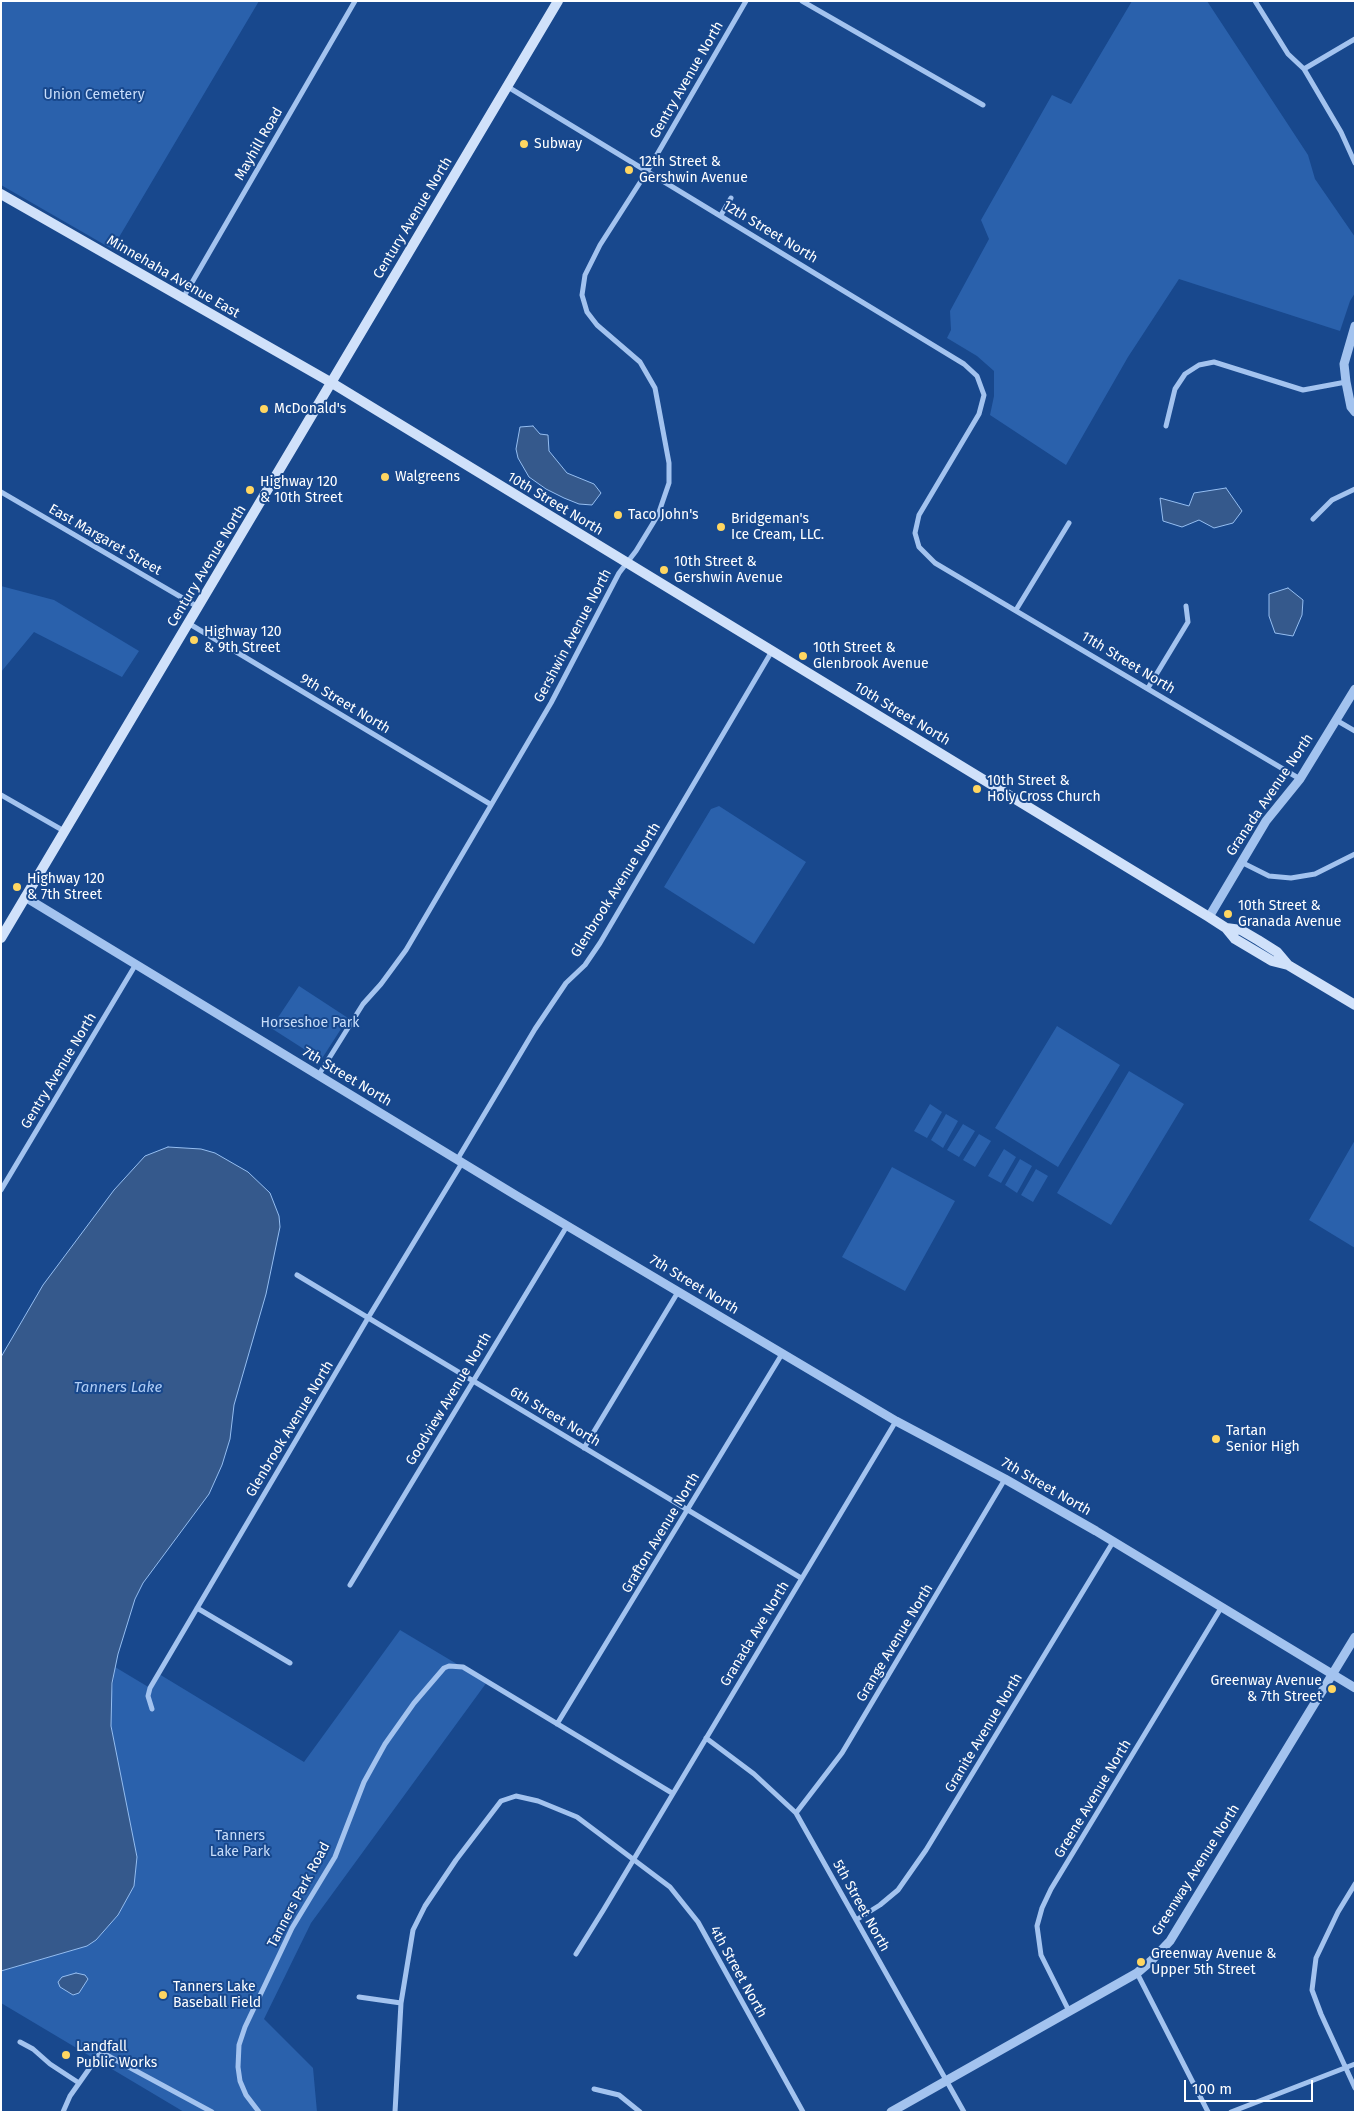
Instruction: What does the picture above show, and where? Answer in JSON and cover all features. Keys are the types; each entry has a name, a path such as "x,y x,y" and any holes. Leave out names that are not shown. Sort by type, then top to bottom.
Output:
{"main road":[{"name":"Century Avenue North","path":"1,938 558,1"},
{"name":"Minnehaha Avenue East","path":"1,194 332,383"},
{"name":"10th Street North","path":"332,383 1226,928 1241,930 1277,952 1288,965 1355,1005"}],"street":[{"name":"Mayhill Road","path":"183,298 355,1"},
{"name":"Gentry Avenue North","path":"648,170 746,1"},
{"path":"802,1 983,105"},
{"path":"1255,1 1284,48 1304,69 1341,132 1355,163"},
{"path":"1304,69 1355,39"},
{"name":"12th Street North","path":"508,87 648,170 968,367 977,376 984,395 979,414 919,515 915,533 919,547 935,563 943,568"},
{"name":"Gershwin Avenue North","path":"318,1076 363,1004 381,984 406,950 551,703 619,573 658,515 669,483 669,463 655,388 640,362 596,325 587,312 582,295 586,276 600,245 648,170"},
{"path":"721,215 731,198"},
{"path":"1355,326 1344,364 1351,407 1355,412"},
{"path":"1166,426 1175,389 1184,374 1199,365 1214,362 1303,390 1346,382"},
{"path":"1313,519 1332,500 1355,489"},
{"name":"East Margaret Street","path":"1,492 198,607"},
{"path":"1016,610 1069,523"},
{"name":"11th Street North","path":"943,568 1300,779"},
{"path":"1148,688 1188,622 1186,606"},
{"name":"9th Street North","path":"188,623 490,804"},
{"name":"Glenbrook Avenue North","path":"152,1709 148,1700 149,1691 535,1029 566,983 585,964 600,943 772,652"},
{"name":"Granada Avenue North","path":"1209,917 1266,821 1300,779 1355,689"},
{"path":"1336,720 1355,731"},
{"path":"1,795 64,832"},
{"path":"1241,862 1269,876 1291,878 1315,874 1355,854"},
{"name":"7th Street North","path":"25,897 459,1162 896,1421 1005,1479 1113,1542 1355,1688"},
{"name":"Gentry Avenue North","path":"1,1190 136,964"},
{"name":"Goodview Avenue North","path":"350,1585 567,1226"},
{"name":"6th Street North","path":"297,1274 801,1578"},
{"path":"584,1448 678,1292"},
{"name":"Grafton Avenue North","path":"557,1724 782,1354"},
{"name":"Granada Ave North","path":"576,1954 896,1421"},
{"name":"Grange Avenue North","path":"796,1813 842,1753 1005,1479"},
{"name":"Granite Avenue North","path":"856,1920 880,1905 898,1890 926,1850 1113,1542"},
{"path":"197,1608 290,1664"},
{"name":"Greene Avenue North","path":"1070,2010 1041,1955 1037,1926 1042,1908 1051,1888 1221,1608"},
{"name":"Greenway Avenue North","path":"891,2112 1136,1973 1151,1961 1170,1941 1355,1637"},
{"name":"Tanners Park Road","path":"259,2112 246,2096 240,2081 238,2067 239,2045 245,2027 292,1928 335,1857 364,1782 385,1744 414,1702 444,1668 449,1666 465,1668 557,1724"},
{"path":"557,1724 672,1793"},
{"name":"5th Street North","path":"706,1738 754,1774 796,1813 964,2112"},
{"path":"395,2112 401,2003 413,1930 456,1860 501,1801 516,1796 538,1801 577,1817 634,1859"},
{"name":"4th Street North","path":"634,1859 670,1887 698,1922 802,2112"},
{"path":"1355,1884 1338,1912 1316,1958 1312,1990 1355,2088"},
{"path":"1136,1973 1208,2112"},
{"path":"359,1997 401,2003"},
{"path":"20,2042 33,2049 50,2064 79,2083"},
{"path":"63,2112 68,2099 101,2052 212,2112"},
{"path":"1231,2112 1355,2064"},
{"path":"594,2089 619,2094 640,2112"}],"green space":[{"name":"Union Cemetery","path":"1,1 259,1 112,249 1,185"},
{"path":"1132,1 1207,1 1308,155 1315,179 1355,237 1355,293 1350,301 1340,331 1179,279 1128,357 1066,465 990,415 994,396 994,371 977,356 947,338 951,330 950,311 989,239 981,220 1052,95 1071,104"},
{"path":"1,586 54,600 139,651 122,677 34,632 1,672"},
{"path":"719,806 806,862 754,944 664,887 711,809"},
{"name":"Horseshoe Park","path":"299,986 348,1018 321,1060 271,1028"},
{"path":"1057,1026 1120,1065 1058,1167 995,1128"},
{"path":"1129,1071 1184,1104 1111,1225 1057,1193"},
{"path":"930,1104 942,1112 927,1138 914,1131"},
{"path":"946,1114 958,1121 943,1148 931,1140"},
{"path":"963,1124 975,1131 959,1157 947,1150"},
{"path":"979,1134 991,1141 975,1167 963,1160"},
{"path":"1355,1140 1355,1248 1309,1220"},
{"path":"1004,1149 1016,1157 1001,1183 988,1176"},
{"path":"1020,1159 1032,1166 1017,1193 1005,1185"},
{"path":"892,1167 955,1201 905,1291 842,1257"},
{"path":"1036,1169 1048,1176 1033,1202 1021,1195"},
{"name":"Tanners Lake Park","path":"400,1630 487,1682 311,1923 264,2019 313,2068 317,2112 184,2112 1,2003 1,1971 87,1946 96,1940 118,1915 134,1886 137,1857 111,1726 110,1708 115,1667 150,1688 159,1674 304,1762"}],"water":[{"path":"533,426 540,434 548,435 549,451 567,473 594,484 601,493 592,505 579,504 564,498 546,489 529,477 518,458 516,449 520,427"},
{"path":"1226,488 1242,511 1233,523 1214,528 1199,520 1182,527 1163,521 1160,498 1189,506 1194,493"},
{"path":"1288,588 1303,600 1302,615 1293,636 1275,633 1269,616 1269,594"},
{"name":"Tanners Lake","path":"168,1147 201,1149 215,1153 248,1172 270,1193 279,1216 280,1227 266,1294 234,1405 230,1439 222,1465 209,1494 143,1583 135,1599 118,1654 112,1683 111,1726 137,1857 134,1886 118,1915 96,1940 87,1946 1,1971 1,1357 43,1285 114,1190 145,1156"},
{"path":"76,1973 85,1975 88,1979 79,1993 73,1995 60,1987 58,1982 62,1977"}],"place":[{"name":"Subway","path":"524,144"},
{"name":"12th Street & Gershwin Avenue","path":"629,170"},
{"name":"McDonald's","path":"264,409"},
{"name":"Walgreens","path":"385,477"},
{"name":"Highway 120 & 10th Street","path":"250,490"},
{"name":"Taco John's","path":"618,515"},
{"name":"Bridgeman's Ice Cream, LLC.","path":"721,527"},
{"name":"10th Street & Gershwin Avenue","path":"664,570"},
{"name":"Highway 120 & 9th Street","path":"194,640"},
{"name":"10th Street & Glenbrook Avenue","path":"803,656"},
{"name":"10th Street & Holy Cross Church","path":"977,789"},
{"name":"Highway 120 & 7th Street","path":"17,887"},
{"name":"10th Street & Granada Avenue","path":"1228,914"},
{"name":"Tartan Senior High","path":"1216,1439"},
{"name":"Greenway Avenue & 7th Street","path":"1332,1689"},
{"name":"Greenway Avenue & Upper 5th Street","path":"1141,1962"},
{"name":"Tanners Lake Baseball Field","path":"163,1995"},
{"name":"Landfall Public Works","path":"66,2055"}]}
